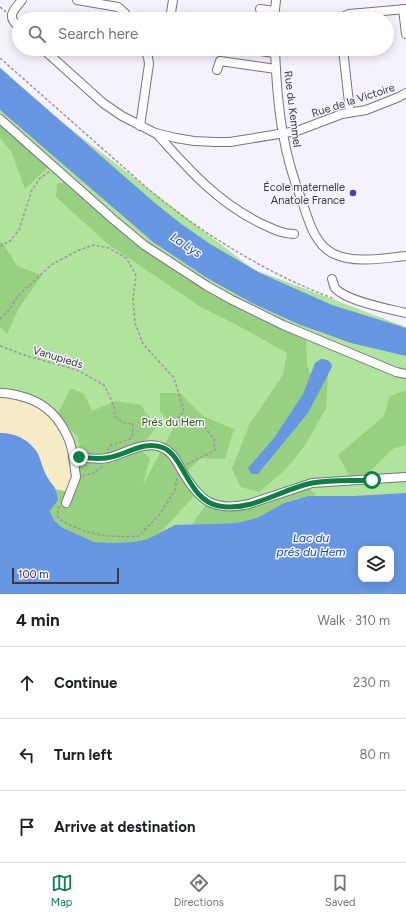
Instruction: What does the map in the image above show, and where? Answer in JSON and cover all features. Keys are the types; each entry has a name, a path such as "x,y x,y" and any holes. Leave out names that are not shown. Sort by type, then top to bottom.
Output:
{"street":[{"path":"14,12 22,0"},
{"path":"77,0 118,7 124,12"},
{"path":"171,12 173,0"},
{"path":"275,12 276,0"},
{"path":"260,8 269,12"},
{"path":"371,12 405,9 406,34"},
{"path":"51,56 108,107 155,133 195,176 219,197 258,222 279,232 294,234"},
{"path":"140,126 148,64 148,56"},
{"name":"Rue du Kemmel","path":"275,56 283,134 294,179 311,227 321,244 331,252 347,259 406,256"},
{"path":"344,56 350,112"},
{"path":"217,70 220,61 276,69"},
{"name":"Rue de la Victoire","path":"155,133 176,138 215,142 246,140 297,131 350,112 366,110 406,93"},
{"path":"0,119 144,245 208,286 232,300 283,325 396,372 406,374"},
{"path":"332,279 334,287 342,294 378,306 406,312"},
{"path":"0,393 8,393 38,402 52,411 58,419 69,440 74,455 76,476 68,500"},
{"path":"74,455 79,457 105,458 146,445 158,446 166,449 181,468 188,481 201,496 209,503 226,507 238,506 263,500 312,483 406,476"}],"path":[{"path":"0,58 147,188 199,228 271,270 338,300"},
{"path":"0,246 10,241 19,230 32,190 40,178 56,168"},
{"path":"0,318 8,311 18,296 43,271 60,259 78,250 94,245 109,248 126,258 136,276 133,298 135,323 143,344 174,378 184,411 177,418 180,421 199,420 214,439 215,450 178,470 175,490 160,514 139,536 119,537 94,533 72,527 58,518 58,509 68,500"},
{"name":"Vanupieds","path":"0,346 27,356 77,370 104,385 114,407 115,416 124,423 133,424 132,438 109,446 104,464 100,469 94,473 86,474 78,479"}],"green space":[{"name":"Prés du Hem","path":"0,67 45,109 253,269 406,327 406,594 0,594"},
{"path":"0,123 48,167 25,189 11,151 0,138"},
{"path":"65,182 158,259 206,291 306,340 307,365 311,376 303,394 274,438 248,468 258,473 262,469 308,413 328,373 326,408 306,444 284,471 259,492 241,487 232,469 249,425 283,375 287,353 201,307 108,244 56,197 57,184"},
{"path":"0,242 2,242 17,266 42,275 19,308 7,334 0,327"},
{"path":"71,388 84,394 92,411 116,401 141,405 156,428 139,449 150,458 143,485 174,427 160,411 160,393 180,393 203,416 234,429 225,459 201,458 181,477 195,495 160,533 148,539 133,542 94,542 61,527 53,519 50,511 58,500 56,489 67,491 72,483 75,466 81,454 78,437 57,415"},
{"path":"406,390 406,445 394,448 367,474 368,478 351,479 338,455 384,416 390,396"},
{"path":"309,488 316,495 288,501 257,518 237,523 192,524 206,505 220,511 242,510 265,504"}],"sand":[{"path":"0,398 15,399 38,407 56,421 61,429 71,465 72,478 68,492 56,489 47,477 37,453 20,437 0,433"}],"water":[{"name":"La Lys","path":"0,68 155,203 210,244 260,273 332,305 406,328 406,356 351,343 298,324 252,303 207,278 153,242 0,110"},
{"path":"321,359 328,360 332,367 308,413 258,474 251,474 248,468 274,438 303,394 315,363"},
{"name":"Lac du prés du Hem","path":"0,433 11,434 25,440 37,452 48,479 55,488 57,495 58,500 50,511 53,519 61,527 94,542 133,542 148,539 175,525 237,523 257,518 284,503 308,496 354,496 406,493 406,594 0,594"}],"place":[{"name":"École maternelle Anatole France","path":"353,193"}],"route":[{"path":"79,457 105,458 146,445 158,446 166,449 178,464 188,481 201,496 209,503 226,507 249,504 312,483 372,480"}]}
